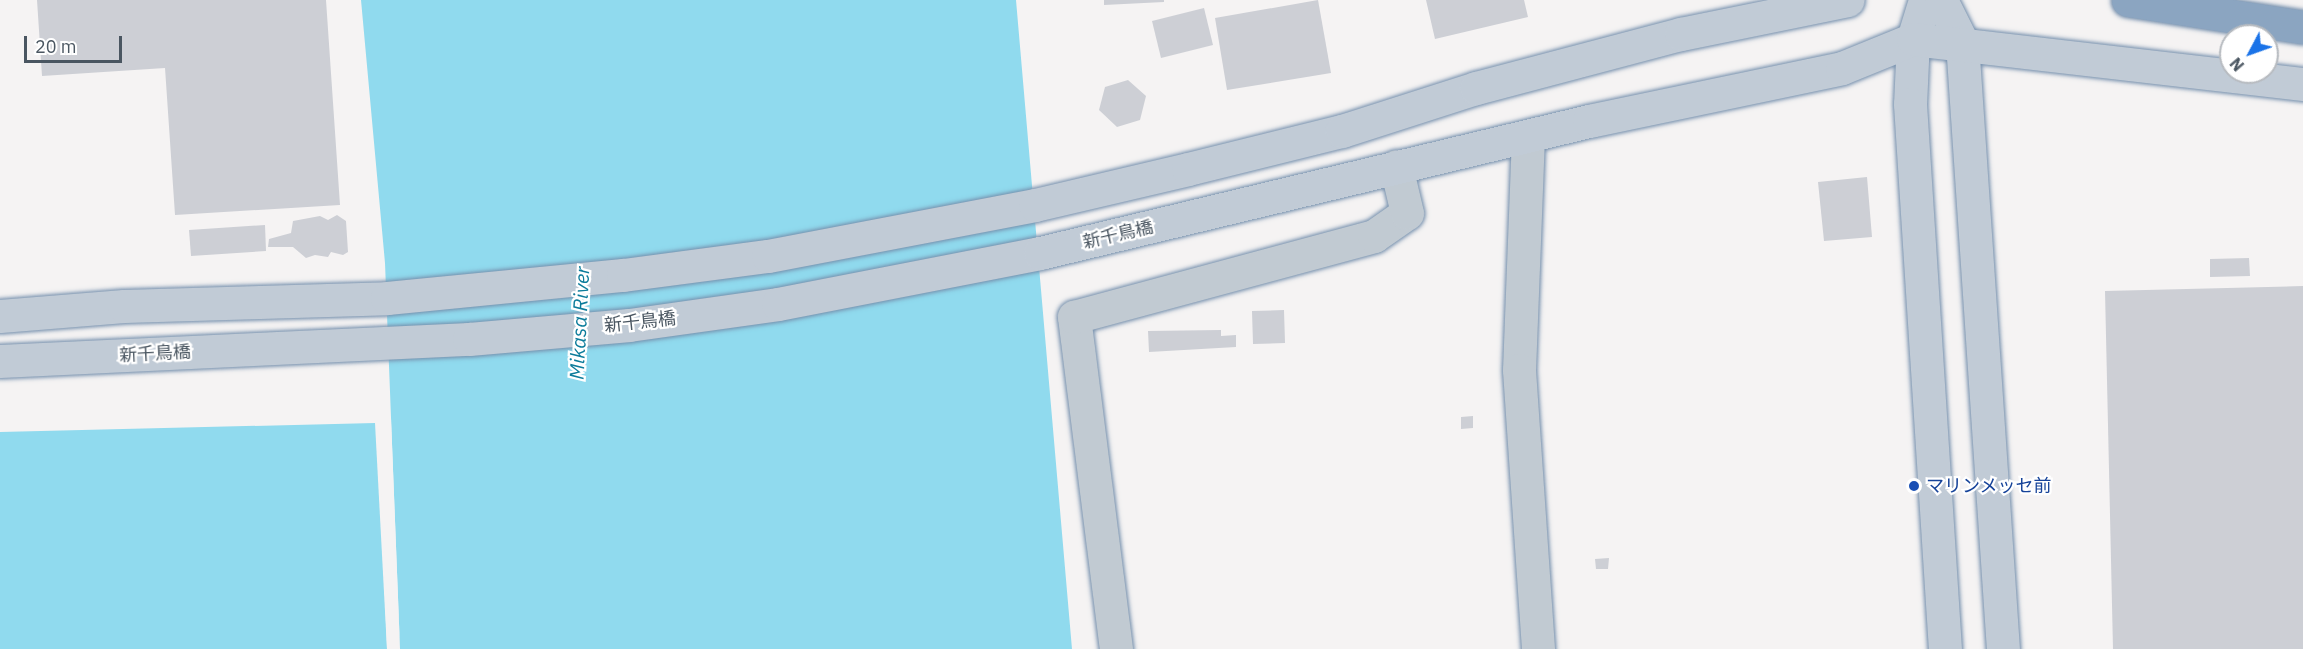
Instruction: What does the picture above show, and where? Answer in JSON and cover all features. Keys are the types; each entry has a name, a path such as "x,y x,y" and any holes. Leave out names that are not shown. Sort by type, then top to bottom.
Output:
{"highway":[{"path":"2128,0 2303,27"}],"street":[{"path":"0,316 124,306 387,298 623,275 768,256 906,231 1188,170 1342,131 1476,88 1670,37 1848,0"},
{"path":"1925,0 1913,39 1910,104 1945,649"},
{"path":"1941,0 1962,42 2003,649"},
{"path":"2134,0 2252,6 2303,21"},
{"path":"1913,39 1962,42 2036,54 2303,84"},
{"name":"新千鳥橋","path":"0,361 469,339 629,325 778,304 912,279 1199,216 1396,165 1842,68 1913,39"},
{"path":"1528,136 1519,370 1538,649"},
{"path":"1116,649 1074,316 1374,236 1407,213 1396,165"}],"water":[{"name":"Mikasa River","path":"361,0 1016,0 1072,649 400,649 385,263"},
{"path":"375,423 387,649 0,649 0,432"}],"pier":[{"path":"391,419 400,649 389,460"},
{"path":"378,422 390,649 387,649"}],"building":[{"path":"37,0 326,0 340,205 175,215 165,68 42,76"},
{"path":"1104,0 1164,0 1164,2 1104,5"},
{"path":"1318,0 1331,73 1227,90 1215,18"},
{"path":"1426,0 1524,0 1528,17 1435,39"},
{"path":"1204,8 1213,45 1161,58 1152,21"},
{"path":"1128,80 1146,96 1140,120 1117,127 1099,110 1105,87"},
{"path":"1867,177 1872,237 1824,241 1818,182"},
{"path":"337,215 346,221 348,252 343,255 331,252 328,257 315,255 306,258 293,247 268,247 269,239 291,233 293,221 320,216 328,220"},
{"path":"265,225 266,251 191,256 189,230"},
{"path":"2249,258 2250,276 2210,277 2210,259"},
{"path":"2303,286 2303,649 2113,649 2105,291"},
{"path":"1284,310 1285,343 1253,344 1252,311"},
{"path":"1221,330 1221,336 1236,335 1236,347 1149,352 1148,331"},
{"path":"1473,416 1473,428 1461,429 1461,417"},
{"path":"1609,558 1608,569 1596,569 1595,559"}],"place":[{"name":"マリンメッセ前","path":"1914,486"}]}
